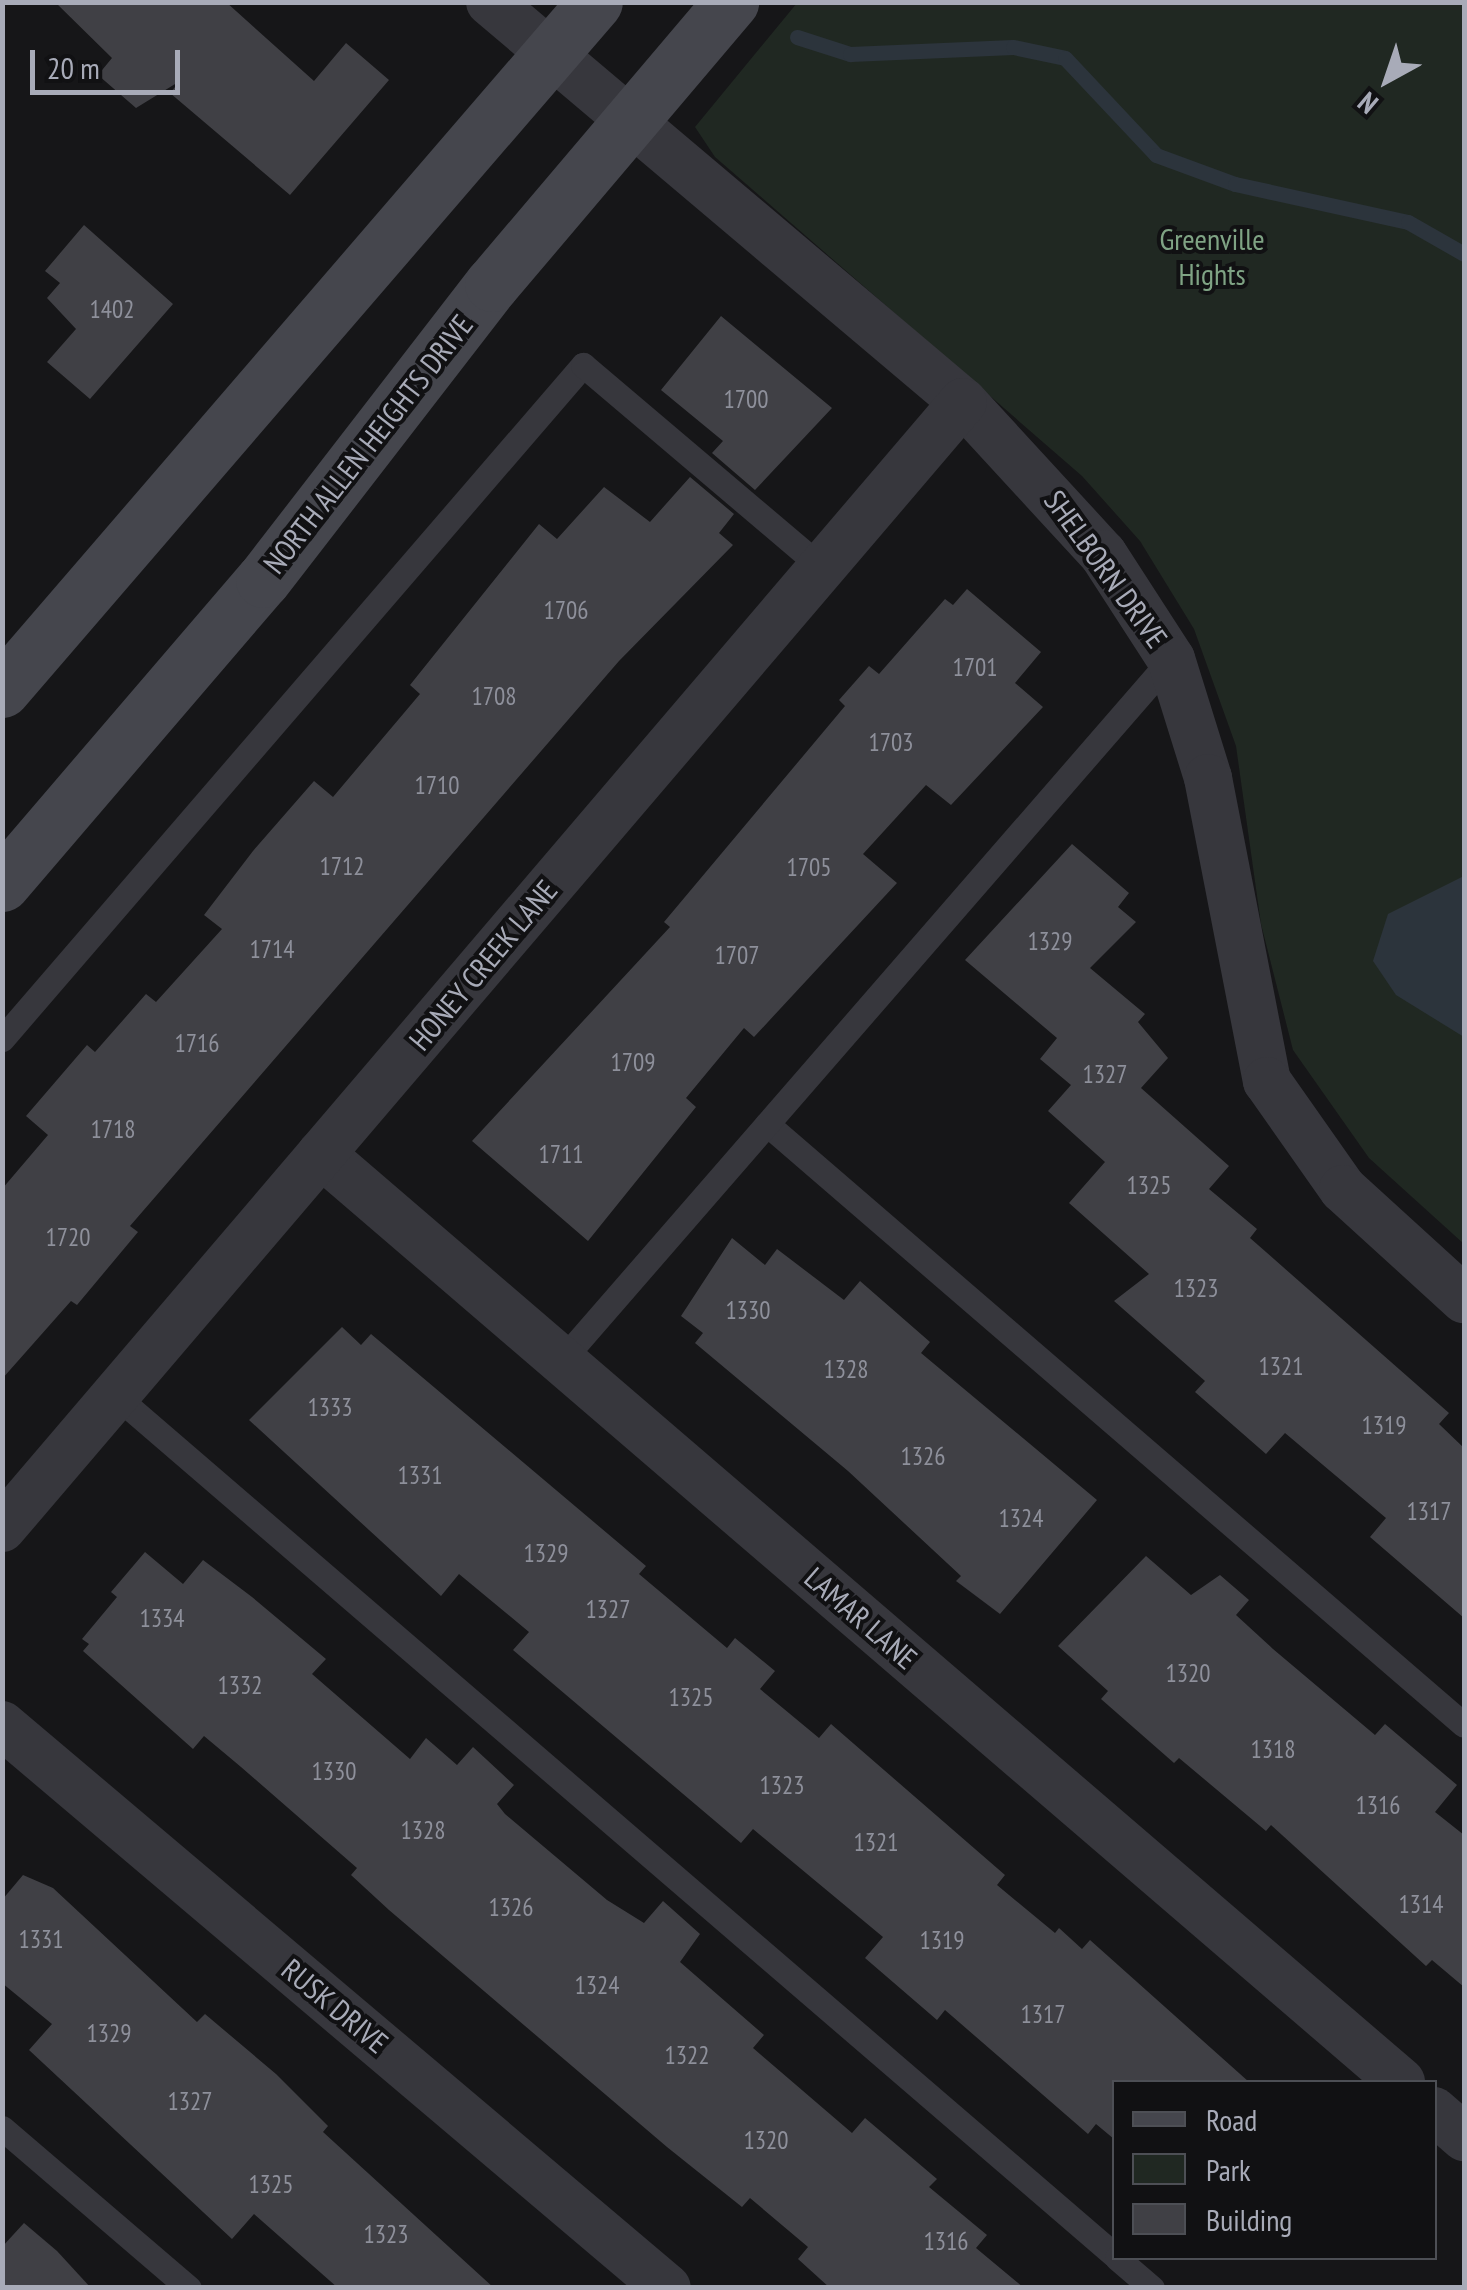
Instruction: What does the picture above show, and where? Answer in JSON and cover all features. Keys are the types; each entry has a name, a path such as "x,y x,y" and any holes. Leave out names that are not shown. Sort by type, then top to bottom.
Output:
{"main road":[{"path":"2,690 595,2"},
{"name":"NORTH ALLEN HEIGHTS DRIVE","path":"2,884 263,580 492,284 731,2"}],"street":[{"name":"SHELBORN DRIVE","path":"490,2 963,402 1091,540 1171,659 1208,778 1267,1081 1342,1189 1464,1299"},
{"name":"HONEY CREEK LANE","path":"2,1528 963,402"},
{"name":"LAMAR LANE","path":"321,1154 1399,2080"},
{"name":"RUSK DRIVE","path":"2,1725 668,2288"},
{"path":"1437,2114 1464,2137"}],"lane":[{"path":"2,1039 583,365 822,568"},
{"path":"561,1360 1171,659"},
{"path":"767,1124 1464,1726"},
{"path":"115,1395 1112,2253"},
{"path":"2,2128 189,2288"},
{"path":"1120,2260 1152,2288"}],"green space":[{"name":"Greenville Hights","path":"797,3 1464,3 1464,1244 1369,1158 1293,1050 1261,924 1236,746 1194,629 1140,541 1082,476 715,157 695,127"}],"shaded area":[{"path":"1464,876 1464,1037 1396,995 1373,961 1388,914"}],"building":[{"path":"55,2 226,2 314,81 346,43 389,80 290,195 170,93 180,81 136,108 98,75 112,58"},
{"path":"84,225 173,304 90,399 47,362 76,329 47,298 60,283 45,271"},
{"path":"721,316 832,408 755,490 712,453 723,441 661,390"},
{"path":"690,477 734,514 719,533 733,545 619,661 130,1226 138,1232 77,1305 71,1301 2,1379 2,1189 48,1135 26,1116 87,1045 95,1052 146,994 156,1002 222,929 204,915 253,851 314,781 333,797 420,694 410,685 539,524 557,539 604,487 650,522"},
{"path":"967,589 1041,652 1015,683 1043,707 951,805 926,785 863,854 897,883 754,1037 744,1028 686,1098 696,1107 588,1241 472,1141 670,927 664,922 845,706 839,700 869,666 879,674 945,599 953,605"},
{"path":"1072,844 1129,893 1118,907 1136,922 1090,968 1145,1014 1138,1022 1168,1058 1141,1088 1229,1166 1209,1189 1257,1229 1250,1238 1449,1413 1439,1424 1464,1448 1464,1618 1370,1537 1386,1518 1285,1433 1266,1454 1195,1392 1205,1381 1114,1301 1149,1274 1069,1203 1105,1162 1048,1111 1071,1085 1040,1059 1057,1038 965,960"},
{"path":"732,1238 765,1265 777,1249 844,1300 860,1281 930,1342 921,1353 1097,1500 1000,1614 956,1581 961,1576 848,1471 695,1343 703,1333 681,1316"},
{"path":"342,1327 361,1345 371,1334 646,1566 639,1574 727,1648 735,1638 775,1671 760,1689 819,1738 831,1724 1005,1875 997,1885 1055,1933 1059,1928 1082,1949 1090,1940 1247,2080 1112,2080 1112,2137 1096,2124 1088,2134 945,2010 937,2020 865,1958 883,1937 753,1829 741,1843 513,1650 529,1632 459,1574 441,1596 249,1420"},
{"path":"145,1552 183,1584 203,1560 252,1597 326,1659 312,1674 410,1759 426,1738 457,1765 473,1747 514,1785 497,1804 505,1814 607,1900 644,1923 663,1901 700,1934 680,1962 764,2035 753,2048 852,2133 865,2118 937,2179 929,2187 987,2235 976,2248 1024,2288 830,2288 798,2259 808,2247 750,2198 742,2207 667,2147 389,1910 351,1875 357,1868 241,1767 204,1736 193,1749 83,1651 89,1644 82,1639 117,1597 111,1592"},
{"path":"1146,1556 1191,1595 1220,1575 1249,1600 1236,1615 1273,1649 1375,1735 1385,1724 1457,1785 1435,1812 1464,1835 1464,1987 1432,1960 1426,1966 1271,1825 1266,1831 1179,1758 1174,1763 1101,1699 1108,1691 1058,1646"},
{"path":"23,1875 53,1888 197,2022 205,2014 276,2074 328,2126 323,2132 494,2288 338,2288 254,2214 232,2239 29,2050 52,2024 2,1983 2,1900"},
{"path":"24,2223 91,2288 2,2288 2,2247"}],"waterway":[{"path":"797,37 850,54 1013,47 1065,58 1156,155 1235,184 1408,222 1464,254"}]}
